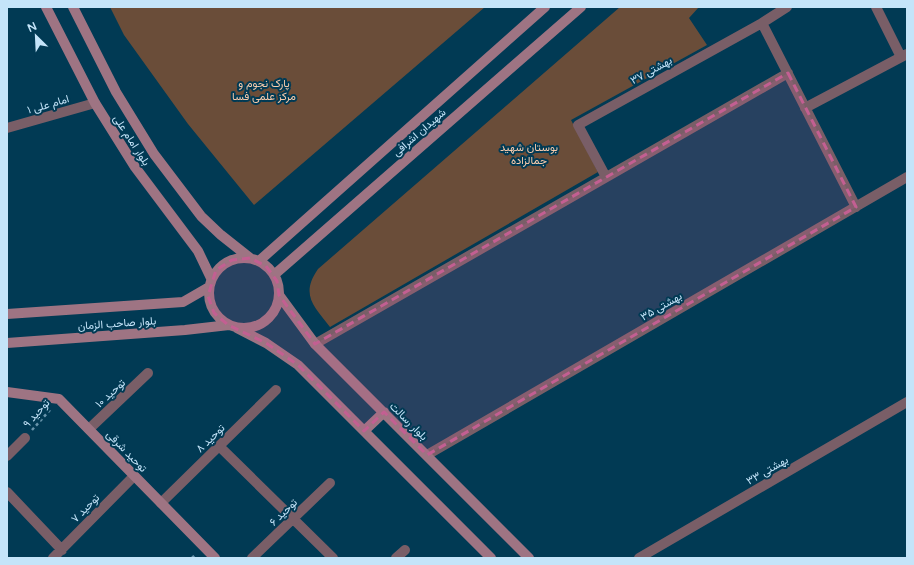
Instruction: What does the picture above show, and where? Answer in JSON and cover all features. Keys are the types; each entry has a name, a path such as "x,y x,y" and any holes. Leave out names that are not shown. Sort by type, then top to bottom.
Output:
{"main road":[{"name":"بلوار امام علی","path":"46,7 95,104 134,167 198,251 210,282"},
{"name":"بلوار امام علی","path":"73,7 116,92 154,154 201,216 221,235 254,260"},
{"name":"شهیدان اشرافی","path":"254,260 545,7"},
{"name":"شهیدان اشرافی","path":"274,275 581,7"},
{"path":"233,327 246,328 256,326 264,322 276,308 279,299 277,281 274,275 266,266 254,260 241,258 232,260 223,264 216,270 210,282 208,296 214,313 220,320 233,327 266,343 298,365 491,558"},
{"name":"بلوار صاحب الزمان","path":"7,314 184,302 210,282"},
{"name":"بلوار رسالت","path":"279,295 315,344 530,558"},
{"name":"بلوار صاحب الزمان","path":"7,343 233,327"},
{"path":"7,392 59,399"},
{"name":"توحید شرقی","path":"59,399 215,558"},
{"path":"364,431 384,412"}],"street":[{"name":"بهشتی ۳۷","path":"606,177 578,125 762,23 787,7"},
{"path":"805,108 904,56 876,7"},
{"path":"762,23 856,207"},
{"path":"315,344 788,73"},
{"name":"امام علی ۱","path":"7,128 95,104"},
{"name":"بهشتی ۳۵","path":"427,455 907,177"},
{"name":"توحید ۱۰","path":"89,429 148,373"},
{"name":"توحید ۸","path":"161,503 276,390"},
{"name":"بهشتی ۳۳","path":"639,558 907,402"},
{"path":"7,456 25,438"},
{"path":"219,446 333,558"},
{"name":"توحید ۷","path":"53,558 134,476"},
{"name":"توحید ۶","path":"252,558 330,483"},
{"path":"7,492 62,550"},
{"path":"396,558 405,550"}],"path":[{"name":"توحید ۹","path":"25,438 59,399"}],"highlighted area":[{"path":"788,73 856,207 427,455 384,412 364,431 298,365 266,343 228,325 214,313 208,296 216,270 232,260 250,258 266,266 277,281 279,295 315,344"}],"green space":[{"name":"پارک نجوم و مرکز علمی فسا","path":"110,7 485,7 254,205 188,124 124,35"},
{"name":"بوستان شهید جمالزاده","path":"620,7 699,7 689,18 707,45 571,120 598,172 330,327 311,300 310,286 318,269"}]}
